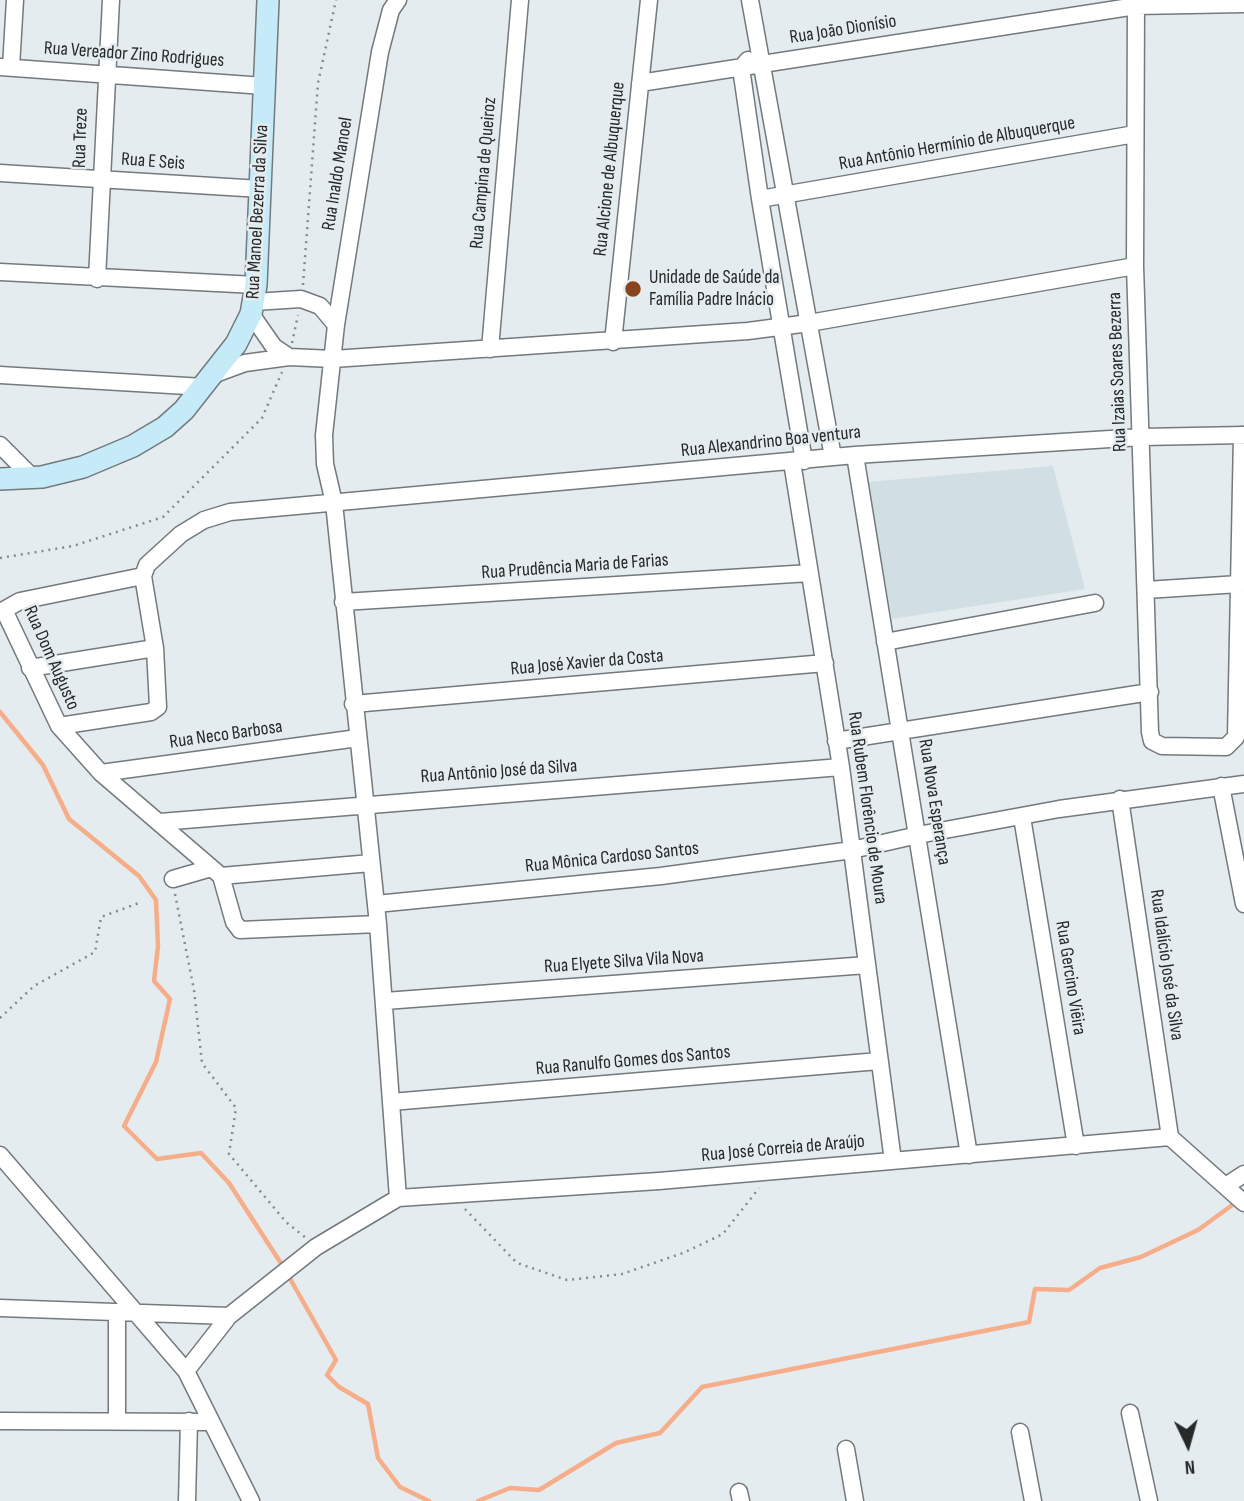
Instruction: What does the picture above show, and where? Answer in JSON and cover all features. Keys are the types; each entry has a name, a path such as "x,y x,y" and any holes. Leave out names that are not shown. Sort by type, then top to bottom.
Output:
{"street":[{"path":"5,67 15,0"},
{"name":"Rua Treze","path":"97,278 105,74 111,0"},
{"name":"Rua Manoel Bezerra da Silva","path":"0,479 32,477 83,467 134,446 165,427 209,381 236,344 254,300 268,0"},
{"name":"Rua Inaldo Manoel","path":"398,0 391,10 380,52 336,324 324,435 325,464 334,503 378,924 398,1199"},
{"name":"Rua Campina de Queiroz","path":"490,349 520,0"},
{"name":"Rua Alcione de Albuquerque","path":"613,342 649,0"},
{"path":"750,0 833,457"},
{"name":"Rua João Dionísio","path":"640,83 1136,3 1244,4"},
{"name":"Rua Izaias Soares Bezerra","path":"1136,3 1135,266 1152,741 1174,747 1226,747 1234,742 1238,729 1239,584"},
{"path":"741,68 758,47"},
{"name":"Rua Vereador Zino Rodrigues","path":"5,67 264,86"},
{"name":"Rua Rubem Florêncio de Moura","path":"741,68 781,327 810,573 841,767 893,1161"},
{"name":"Rua Antônio Hermínio de Albuquerque","path":"760,199 1135,134"},
{"name":"Rua E Seis","path":"0,173 261,190"},
{"path":"0,375 209,381 245,363 289,357 333,359 613,342 781,327 1135,266"},
{"path":"0,272 97,278 254,300 301,299 320,306 336,324"},
{"path":"254,300 274,347 289,357"},
{"path":"1146,590 1239,584 1243,435"},
{"name":"Rua Alexandrino Boa ventura","path":"144,576 148,565 158,553 204,520 230,512 855,455 1142,437 1243,435"},
{"path":"0,445 32,477"},
{"name":"Rua Nova Esperança","path":"855,455 970,1155"},
{"name":"Rua Prudência Maria de Farias","path":"343,602 810,573"},
{"path":"59,726 155,710 160,698 144,576"},
{"name":"Rua Dom Augusto","path":"144,576 9,605 4,610 5,615 59,726 101,773 216,872"},
{"path":"886,642 1095,603"},
{"path":"30,668 155,648"},
{"name":"Rua José Xavier da Costa","path":"353,704 825,663"},
{"path":"836,741 1150,692"},
{"name":"Rua Neco Barbosa","path":"101,773 358,738"},
{"name":"Rua Antônio José da Silva","path":"160,822 365,803 841,767"},
{"name":"Rua Mônica Cardoso Santos","path":"376,904 661,876 852,850 918,835 1120,799 1244,784"},
{"path":"1221,786 1244,904"},
{"name":"Rua Idalício José da Silva","path":"1120,799 1171,1136"},
{"name":"Rua Gercino Viêira","path":"1023,817 1076,1146"},
{"path":"173,879 216,872 371,863"},
{"path":"216,872 234,922 244,932 378,924"},
{"name":"Rua Elyete Silva Vila Nova","path":"385,1001 867,965"},
{"name":"Rua Ranulfo Gomes dos Santos","path":"391,1102 878,1061"},
{"path":"1171,1136 1244,1202"},
{"name":"Rua José Correia de Araújo","path":"398,1199 970,1155 1171,1136"},
{"path":"0,1155 186,1371 251,1501"},
{"path":"1227,1185 1244,1174"},
{"path":"186,1371 229,1315 316,1247 398,1199"},
{"path":"0,1308 229,1315"},
{"path":"117,1313 117,1420"},
{"path":"1130,1413 1149,1501"},
{"path":"0,1421 210,1422"},
{"path":"187,1501 189,1421"},
{"path":"1020,1433 1029,1499"},
{"path":"846,1449 855,1501"}],"path":[{"path":"173,879 194,990 202,1063 236,1108 229,1154 286,1222 316,1247"},
{"path":"0,1018 34,985 94,952 101,917 139,903"},
{"path":"450,1195 517,1263 567,1280 622,1274 683,1253 723,1234 771,1171"}],"shaded area":[{"path":"1053,466 1085,589 892,619 866,482"}],"waterway":[{"path":"0,712 43,765 69,819 139,876 156,900 158,946 154,981 170,999 156,1062 124,1126 157,1159 201,1153 229,1183 284,1268"},
{"path":"478,1501 510,1488 539,1490 616,1443 660,1433 702,1387 1029,1322 1035,1289 1069,1290 1100,1268 1141,1257 1198,1230 1235,1203"},
{"path":"288,1275 336,1360 327,1375 339,1387 368,1404 378,1458 400,1487 429,1501"}],"place":[{"name":"Unidade de Saúde da Família Padre Inácio","path":"633,289"}]}
